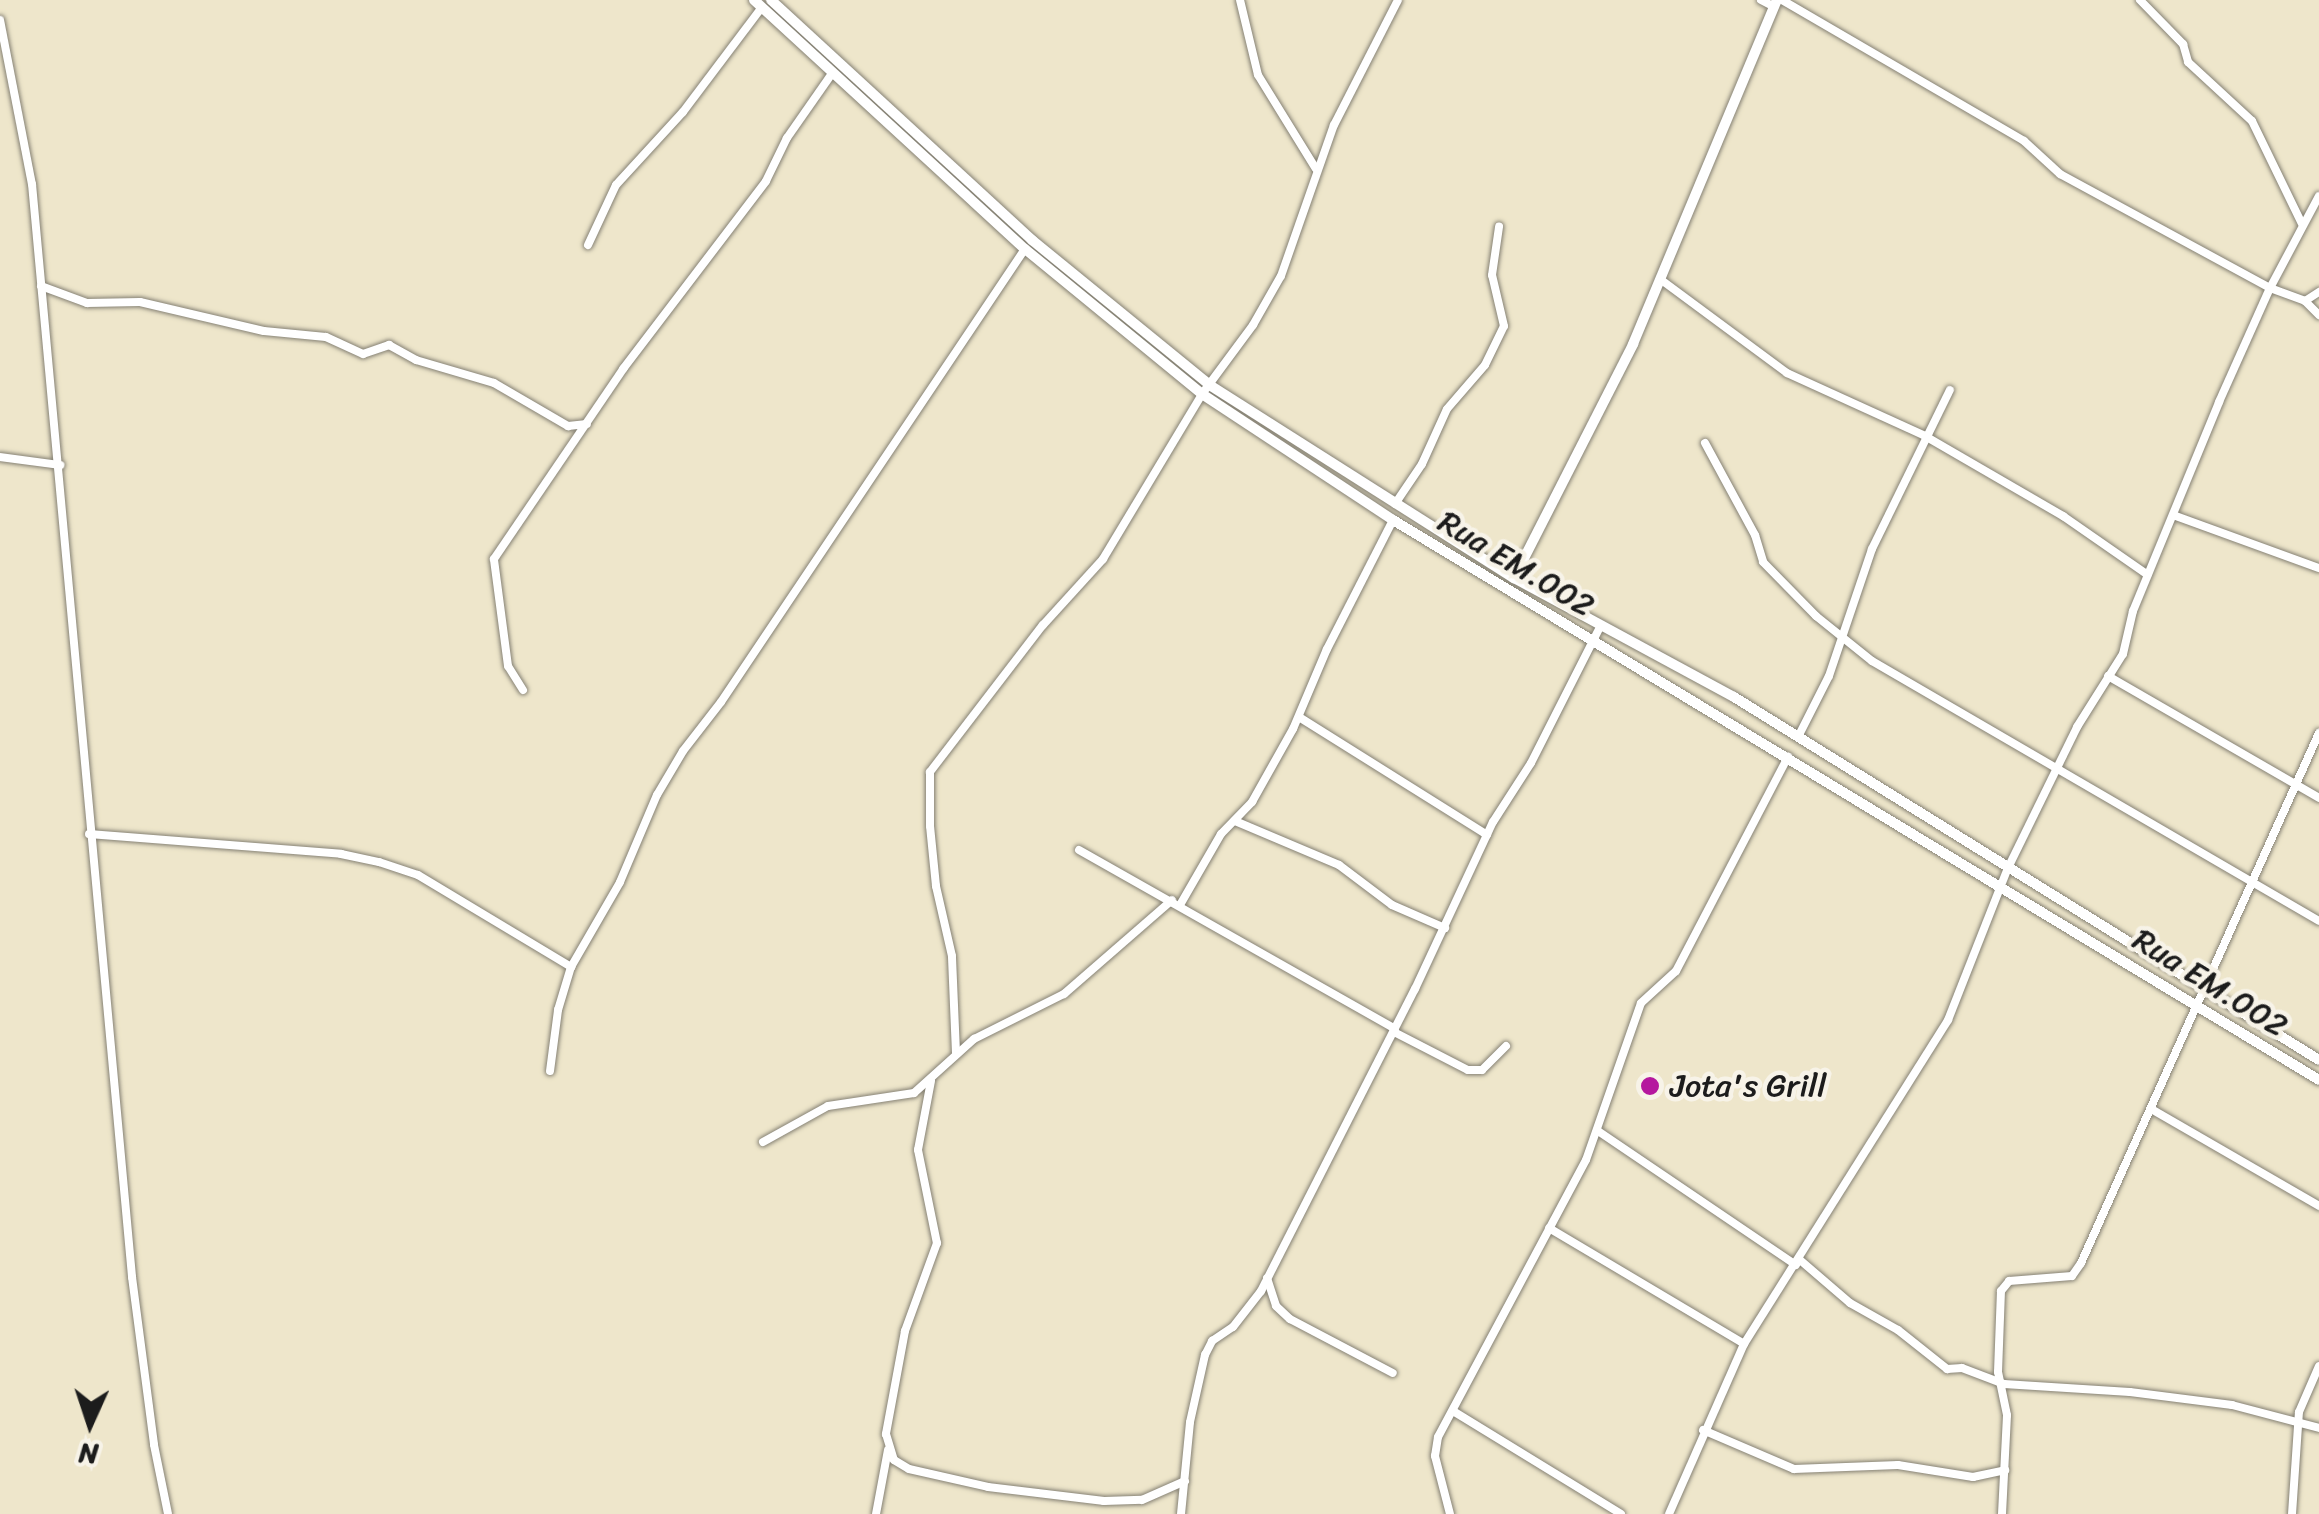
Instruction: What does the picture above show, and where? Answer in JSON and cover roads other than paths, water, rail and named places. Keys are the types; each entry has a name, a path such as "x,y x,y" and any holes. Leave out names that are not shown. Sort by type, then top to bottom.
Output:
{"street":[{"path":"1240,0 1258,75 1316,169"},
{"path":"956,1052 952,956 932,846 930,772 1035,636 1103,559 1281,276 1316,169 1398,0"},
{"path":"1762,0 1777,2 2024,141 2060,174 2270,288 2305,301 2319,314"},
{"path":"2140,0 2184,44 2188,62 2252,121 2302,224"},
{"path":"588,245 616,184 683,112 762,2"},
{"name":"Rua EM.002","path":"762,2 832,72 1025,249 1206,390 1394,520 2002,884 2319,1080"},
{"name":"Rua EM.002","path":"762,2 1206,390 1514,578 1798,738 2319,1060"},
{"path":"1514,578 1584,446 1660,279 1777,2"},
{"path":"0,20 32,184 132,1277 154,1445 168,1514"},
{"path":"523,690 508,666 494,559 623,369 766,181 786,138 832,72"},
{"path":"1669,1514 1744,1344 1948,1020 2008,868 2056,770 2123,654 2148,574 2270,288 2319,196"},
{"path":"1395,504 1422,464 1448,409 1485,365 1504,326 1492,275 1498,227"},
{"path":"550,1070 558,1010 571,967 620,882 657,796 683,751 721,702 1025,249"},
{"path":"1660,279 1787,373 1925,436 2063,516 2148,574"},
{"path":"41,286 87,302 140,302 264,330 326,337 363,354 389,346 416,360 494,384 568,426 587,424"},
{"path":"2305,301 2319,292"},
{"path":"1798,738 1829,676 1872,549 1898,503 1925,436 1950,390"},
{"path":"1705,444 1755,535 1762,562 1872,661 2319,921"},
{"path":"0,457 60,465"},
{"path":"2174,514 2319,568"},
{"path":"763,1142 828,1106 888,1100 914,1093 931,1081 956,1052 1064,994 1176,902 1221,834 1252,802 1299,717 1327,650 1394,520"},
{"path":"1181,1514 1190,1422 1205,1355 1212,1341 1249,1309 1267,1276 1395,1030 1487,835 1531,763 1601,625"},
{"path":"2108,676 2319,798"},
{"path":"1299,717 1487,835"},
{"path":"2002,1514 2004,1384 1998,1354 2004,1284 2072,1276 2152,1110 2319,734"},
{"path":"1450,1514 1435,1446 1598,1131 1610,1082 1641,1004 1676,970 1788,758"},
{"path":"1235,822 1339,865 1392,905 1445,928"},
{"path":"89,834 340,854 378,862 418,875 571,967"},
{"path":"1079,850 1468,1070 1482,1070 1506,1046"},
{"path":"876,1514 888,1450 886,1434 906,1331 936,1243 918,1150 931,1081"},
{"path":"2152,1110 2319,1206"},
{"path":"1598,1131 1798,1262 1850,1303 1898,1330 1940,1366 1962,1368 2004,1384 2130,1392 2298,1420 2319,1428"},
{"path":"1549,1228 1744,1344"},
{"path":"1267,1276 1276,1306 1290,1319 1393,1373"},
{"path":"2292,1514 2298,1420 2319,1366"},
{"path":"1454,1411 1622,1514"},
{"path":"1703,1430 1794,1469 1898,1465 1973,1477 2005,1470"},
{"path":"888,1450 894,1460 909,1469 1053,1496 1142,1500 1185,1481"}],"place":[{"name":"Jota's Grill","path":"1650,1086"}]}
